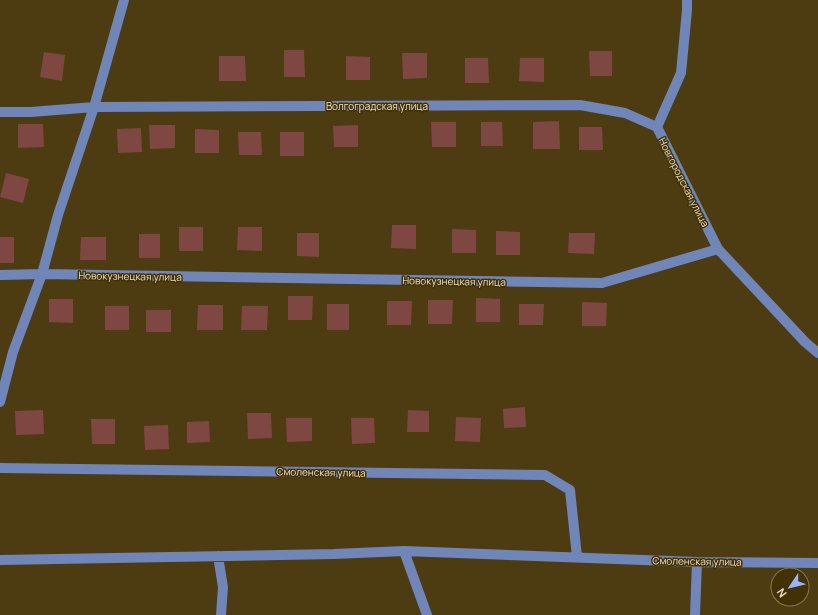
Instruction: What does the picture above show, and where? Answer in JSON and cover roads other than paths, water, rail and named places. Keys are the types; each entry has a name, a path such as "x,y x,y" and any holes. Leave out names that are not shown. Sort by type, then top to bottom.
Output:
{"street":[{"path":"0,402 13,352 42,274 58,215 94,107 124,0"},
{"name":"Новгородская улица","path":"686,0 687,10 680,73 656,127 718,249"},
{"name":"Волгоградская улица","path":"0,112 31,112 94,107 580,105 625,113 656,127"},
{"path":"718,249 805,342 818,353"},
{"name":"Новокузнецкая улица","path":"0,275 42,274 602,283 718,249"},
{"name":"Смоленская улица","path":"0,468 545,475 570,490 577,557"},
{"path":"404,551 428,615"},
{"name":"Смоленская улица","path":"0,560 404,551 697,562 818,563"},
{"path":"218,556 223,587 221,615"},
{"path":"695,615 697,562"}]}
